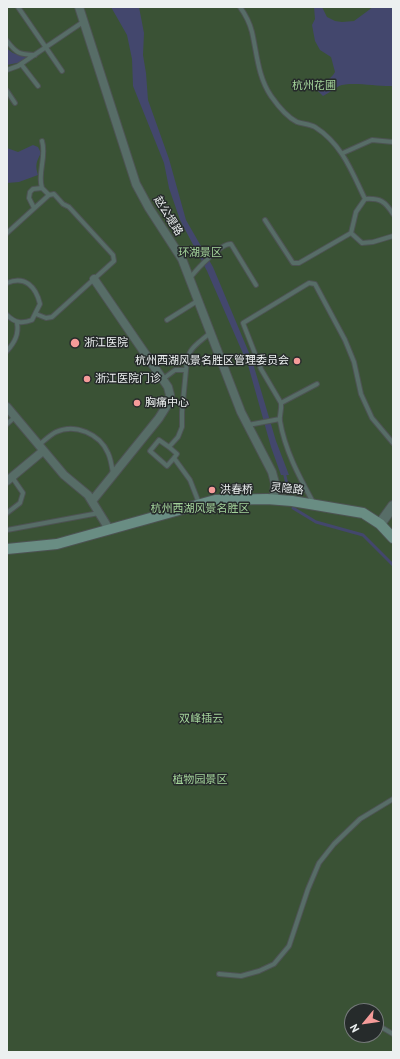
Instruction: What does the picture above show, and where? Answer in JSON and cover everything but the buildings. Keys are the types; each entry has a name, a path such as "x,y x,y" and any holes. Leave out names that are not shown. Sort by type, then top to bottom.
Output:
{"main road":[{"name":"灵隐路","path":"7,549 56,544 215,500 274,499 314,504 363,513 380,524 393,538"}],"street":[{"name":"赵公堤路","path":"79,7 136,184 149,208 182,259 241,412 272,472 275,483 274,499"},
{"path":"92,501 159,418 170,402 168,387 94,280"},
{"path":"7,406 64,475 88,495 109,529"},
{"path":"9,479 41,448"},
{"path":"380,524 393,506"}],"lane":[{"path":"18,7 62,71"},
{"path":"240,7 251,31 259,69 270,95 282,110 297,122 314,126 326,135 343,153 365,199"},
{"path":"7,70 36,55 83,22"},
{"path":"7,42 14,50 22,54 36,55"},
{"path":"21,64 38,86"},
{"path":"7,91 15,103"},
{"path":"343,153 372,140 393,142"},
{"path":"42,141 44,149 40,180 42,188 49,195"},
{"path":"34,208 29,198 30,192 33,189 42,188"},
{"path":"7,233 49,195 54,194 63,204 69,207 113,255 114,261 52,317 46,318 36,314"},
{"path":"365,199 377,198 384,202 393,214"},
{"path":"265,220 293,262 299,263 351,233 356,212 365,199"},
{"path":"351,233 362,243 373,242 393,236"},
{"path":"190,278 200,265 228,244 231,244 256,285"},
{"path":"7,276 9,282 14,280 25,281 33,288 40,304 32,320 17,323"},
{"path":"314,504 288,450 280,419 282,410 280,403 261,369 243,323 245,320 309,283 315,284 345,340 354,362 361,394 369,412 372,418 393,443"},
{"path":"167,320 199,300"},
{"path":"7,316 17,323 19,331 13,344 7,351"},
{"path":"169,447 178,437 182,427 182,412 188,357 192,349 211,332"},
{"path":"163,379 175,370 186,370"},
{"path":"280,403 317,384"},
{"path":"7,424 16,417"},
{"path":"248,425 280,419"},
{"path":"41,448 56,432 76,428 94,436 108,451 114,474"},
{"path":"160,440 169,447 177,454 167,466 150,451 160,440"},
{"path":"174,458 190,480 199,505"},
{"path":"7,512 20,503 23,493 9,479"},
{"path":"7,530 99,513"},
{"path":"219,974 241,976 259,971 274,964 289,946 308,889 319,863 334,844 360,819 393,800"},
{"path":"384,1029 393,1034"}],"green space":[{"name":"杭州西湖风景名胜区","path":"7,7 393,7 393,1052 7,1052"}],"water":[{"path":"111,7 139,7 144,33 143,55 148,100 169,159 186,220 213,267 252,360 276,441 289,475 281,475 271,447 248,365 207,271 180,220 169,188 164,163 133,86 132,59 127,35"},
{"path":"314,7 322,7 327,17 335,21 342,22 354,21 373,7 393,7 393,86 358,84 344,85 339,86 323,96 318,91 335,72 331,57 320,50 315,41 312,25 315,19"},
{"path":"7,48 10,51 22,56 32,56 22,62 7,65"},
{"path":"33,145 38,147 41,153 36,164 38,175 19,182 7,183 7,148 18,152"}],"waterway":[{"path":"284,472 289,492"},
{"path":"293,508 316,522 363,535 393,565"}],"place":[{"name":"浙江医院","path":"75,343"},
{"name":"杭州西湖风景名胜区管理委员会","path":"297,361"},
{"name":"浙江医院门诊","path":"87,379"},
{"name":"胸痛中心","path":"137,403"},
{"name":"洪春桥","path":"212,490"}],"park label":[{"name":"杭州花圃","path":"314,86"},
{"name":"环湖景区","path":"200,253"},
{"name":"双峰插云","path":"201,719"},
{"name":"植物园景区","path":"200,780"}]}
